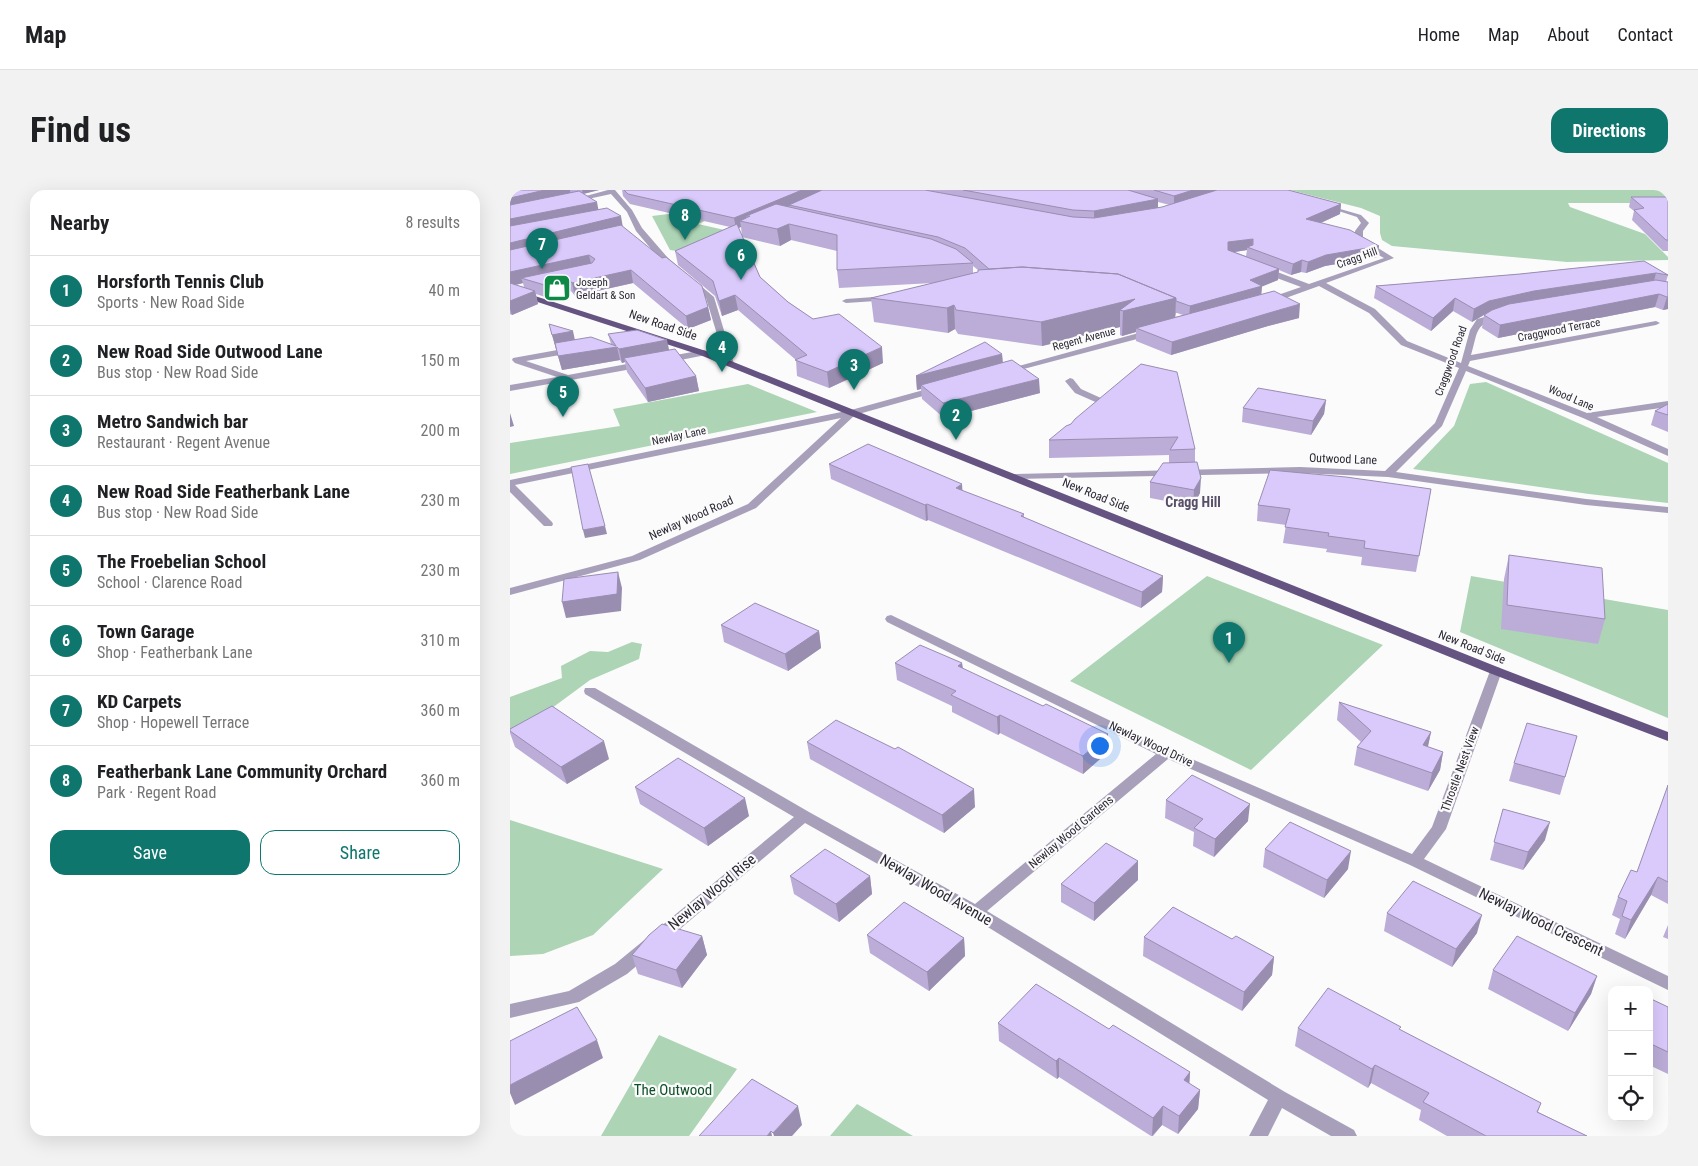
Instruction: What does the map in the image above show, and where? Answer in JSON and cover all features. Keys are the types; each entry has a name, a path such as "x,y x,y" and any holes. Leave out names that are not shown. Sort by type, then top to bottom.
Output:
{"main road":[{"name":"New Road Side","path":"511,290 703,353 1496,671 1668,737"}],"street":[{"path":"566,202 612,191 630,211 639,229 665,260 710,297 730,364"},
{"name":"Cragg Hill","path":"1319,204 1359,216 1365,223 1359,231 1360,238 1367,245 1390,258 1321,284"},
{"path":"621,213 630,211"},
{"path":"630,231 639,229"},
{"path":"665,260 673,257"},
{"path":"1259,268 1309,287"},
{"path":"1260,303 1321,284"},
{"name":"Wood Lane","path":"1321,284 1372,311 1404,343 1465,362 1668,453"},
{"path":"511,290 530,286"},
{"path":"846,302 894,297"},
{"name":"Craggwood Road","path":"1388,474 1439,424 1465,362 1474,330 1480,321 1505,313"},
{"name":"Craggwood Terrace","path":"1465,362 1656,323"},
{"name":"Regent Avenue","path":"998,373 1159,330"},
{"path":"637,339 656,336"},
{"path":"513,359 581,349"},
{"path":"510,388 703,353"},
{"path":"513,359 568,378"},
{"path":"1070,381 1078,391 1107,403 1095,413"},
{"path":"852,412 943,388"},
{"path":"1586,416 1668,404"},
{"name":"Newlay Lane","path":"510,485 852,412"},
{"name":"Newlay Wood Road","path":"510,592 636,558 752,506 852,412"},
{"name":"Outwood Lane","path":"1014,477 1300,470 1388,474 1586,502 1668,510"},
{"path":"510,485 548,524"},
{"name":"Newlay Wood Drive","path":"891,619 1166,752 1415,861"},
{"name":"Throstle Nest View","path":"1415,861 1439,829 1496,671"},
{"name":"Newlay Wood Avenue","path":"590,691 804,816 976,912 1279,1096"},
{"name":"Newlay Wood Gardens","path":"976,912 1166,752"},
{"name":"Newlay Wood Rise","path":"510,1011 573,997 621,969 804,816"},
{"name":"Newlay Wood Crescent","path":"1415,861 1668,983"},
{"path":"1258,1136 1279,1096 1348,1136"}],"green space":[{"path":"1290,190 1668,190 1668,203 1568,203 1570,207 1645,234 1668,257 1668,260 1567,262 1392,246 1382,240 1380,216 1361,208"},
{"path":"742,205 698,224 729,231 677,251 670,250 652,216"},
{"path":"1486,382 1668,463 1668,503 1589,494 1413,469 1454,426 1470,384"},
{"path":"748,384 817,412 510,474 510,443 620,426 613,409"},
{"path":"1207,576 1383,645 1251,770 1070,681"},
{"path":"1471,576 1668,610 1668,718 1460,632"},
{"path":"632,642 642,644 639,659 590,680 529,725 510,730 510,697 562,678 561,666 590,651 608,652"},
{"path":"510,820 663,869 593,935 543,954 510,956"},
{"name":"The Outwood","path":"659,1035 737,1069 689,1136 601,1136"},
{"path":"857,1104 913,1136 830,1136"}],"building":[{"path":"510,190 545,190 510,198"},
{"path":"624,190 802,190 734,218 628,194"},
{"path":"822,190 925,190 1073,217 1094,218 1162,207 1217,190 1288,190 1341,204 1306,219 1350,230 1379,246 1326,255 1308,262 1302,260 1293,264 1247,247 1253,245 1253,239 1228,242 1228,250 1279,269 1250,280 1262,286 1190,306 1176,301 1176,298 1118,274 1022,267 989,269 965,248 938,237 789,205"},
{"path":"963,190 1128,190 1158,199 1094,211 1073,210"},
{"path":"1154,190 1193,190 1174,196"},
{"path":"579,191 597,202 510,219 510,205"},
{"path":"1631,197 1668,197 1668,240 1634,210 1644,208"},
{"path":"776,204 931,239 956,249 973,263 837,270 837,235 789,224 777,229 740,221 750,216 746,216"},
{"path":"607,208 621,216 510,243 510,226"},
{"path":"737,224 760,277 788,302 813,319 839,314 882,347 827,372 795,360 807,355 735,295 719,301 713,281 675,251"},
{"path":"621,225 662,258 666,257 702,286 708,307 686,316 631,270 572,283 568,278 548,286 521,278 592,263 595,259 589,255 510,272 510,250"},
{"path":"1644,261 1668,275 1656,273 1534,291 1489,301 1474,309 1455,298 1433,318 1376,286 1520,274"},
{"path":"1022,267 1118,274 1176,298 1123,311 1120,310 1135,299 1041,322 956,310 954,305 947,308 871,298 978,272 978,270"},
{"path":"1656,280 1668,282 1668,297 1659,294 1500,325 1484,315 1509,304"},
{"path":"510,283 535,291 510,301"},
{"path":"1274,291 1300,304 1172,342 1136,328"},
{"path":"549,324 573,331 552,335"},
{"path":"637,330 667,340 619,349 617,347 558,356 555,343 591,337 616,346 608,334"},
{"path":"985,342 1002,354 916,376"},
{"path":"675,349 696,376 645,388 624,358"},
{"path":"1012,360 1039,379 943,403 921,385"},
{"path":"1141,364 1177,372 1195,449 1170,450 1178,437 1049,440 1071,424"},
{"path":"1258,388 1326,400 1313,421 1243,408"},
{"path":"1668,404 1668,415 1655,411"},
{"path":"868,444 962,484 956,488 1024,514 1021,516 1163,576 1142,592 927,504 925,505 829,464"},
{"path":"1197,462 1201,478 1194,490 1150,482 1163,463"},
{"path":"588,464 605,526 583,530 571,467"},
{"path":"1270,470 1346,477 1431,489 1419,556 1364,548 1365,541 1328,536 1329,533 1285,527 1290,509 1258,505"},
{"path":"1509,555 1602,568 1605,619 1507,605"},
{"path":"618,572 617,594 562,602 564,579"},
{"path":"755,603 819,631 785,654 721,625"},
{"path":"920,645 962,663 958,666 1043,706 1046,704 1108,734 1083,756 1000,715 997,717 951,695 956,691 895,663"},
{"path":"1339,702 1431,732 1423,745 1443,752 1432,773 1357,747 1371,731"},
{"path":"552,706 604,741 561,767 510,731 510,729"},
{"path":"836,720 895,749 898,747 974,789 942,815 807,742"},
{"path":"1527,723 1577,736 1565,777 1514,763"},
{"path":"678,758 745,798 704,828 635,787"},
{"path":"1192,775 1250,804 1215,839 1194,828 1203,819 1166,800"},
{"path":"1668,785 1668,882 1658,877 1631,920 1622,916 1627,901 1618,897 1631,870 1637,872"},
{"path":"1503,809 1550,822 1528,852 1494,842"},
{"path":"1290,822 1351,851 1327,880 1265,849"},
{"path":"1106,843 1138,861 1094,903 1061,884"},
{"path":"825,849 870,876 836,904 790,876"},
{"path":"1413,881 1482,915 1456,949 1387,913"},
{"path":"904,902 964,938 927,972 867,935"},
{"path":"1173,907 1232,939 1236,936 1274,957 1244,992 1144,937"},
{"path":"662,924 702,936 676,970 632,955 649,935"},
{"path":"1517,936 1597,976 1575,1013 1493,970"},
{"path":"1036,984 1109,1029 1113,1025 1190,1072 1184,1080 1200,1090 1179,1116 1163,1106 1153,1118 1059,1058 1056,1061 998,1023"},
{"path":"1328,988 1401,1027 1399,1029 1541,1103 1537,1112 1587,1136 1486,1136 1423,1102 1429,1093 1375,1065 1372,1069 1298,1028"},
{"path":"1653,1000 1668,1007 1668,1052 1653,1045"},
{"path":"577,1007 597,1040 510,1085 510,1041"},
{"path":"752,1079 798,1106 773,1133 771,1131 767,1136 699,1136"}],"place":[{"name":"Featherbank Lane Community Orchard","path":"685,240"},
{"name":"KD Carpets","path":"542,269"},
{"name":"Town Garage","path":"741,280"},
{"name":"Joseph Geldart & Son","path":"557,288"},
{"name":"New Road Side Featherbank Lane","path":"722,372"},
{"name":"Metro Sandwich bar","path":"854,390"},
{"name":"The Froebelian School","path":"563,417"},
{"name":"New Road Side Outwood Lane","path":"956,440"},
{"name":"Horsforth Tennis Club","path":"1229,663"}],"district":[{"name":"Cragg Hill","path":"1193,502"}]}
